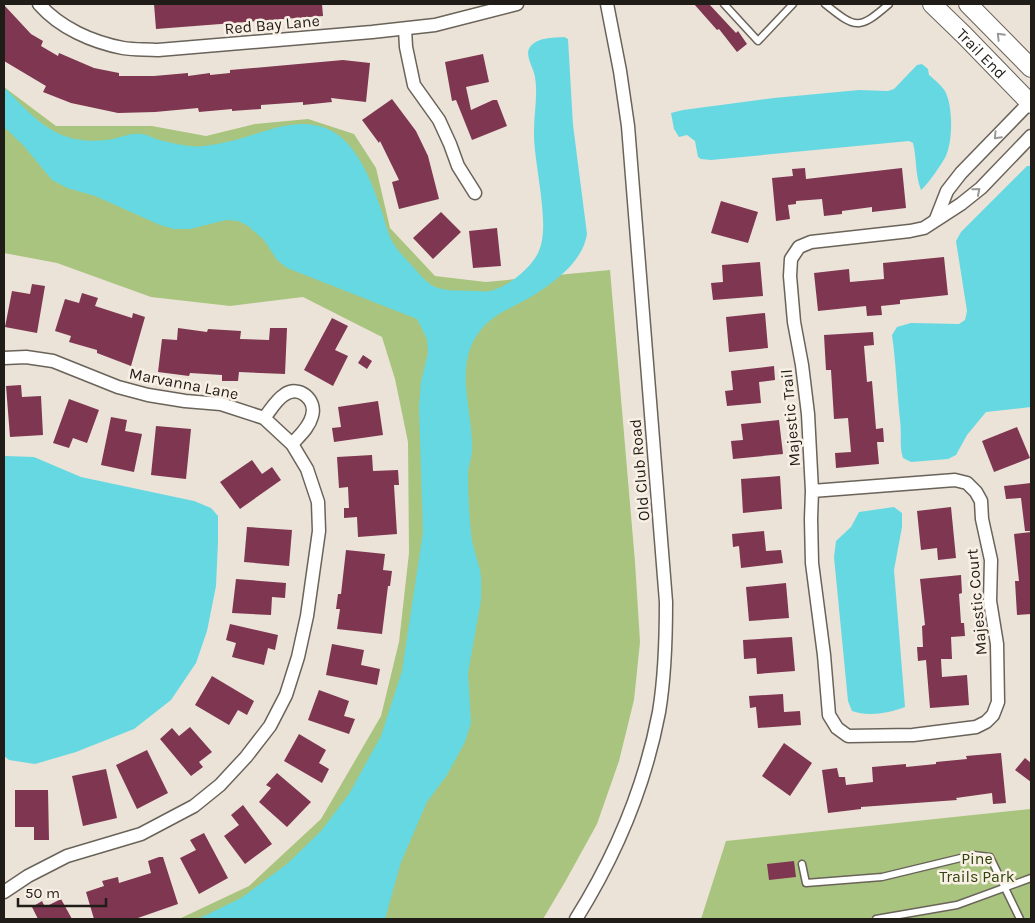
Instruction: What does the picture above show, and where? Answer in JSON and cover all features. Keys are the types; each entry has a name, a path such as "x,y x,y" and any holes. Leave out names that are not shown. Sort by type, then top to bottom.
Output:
{"street":[{"name":"Red Bay Lane","path":"39,4 54,19 75,32 96,41 125,48 158,50 405,29 464,19 517,4"},
{"name":"Old Club Road","path":"576,919 597,886 615,850 639,788 650,754 659,710 666,647 666,602 628,126 607,4"},
{"name":"Trail End","path":"932,4 1031,103"},
{"name":"Trail End","path":"968,4 1031,68"},
{"path":"405,29 406,47 414,85 439,120 458,166 475,193"},
{"path":"936,219 947,191 961,173 1031,103"},
{"name":"Majestic Trail","path":"837,728 829,715 824,655 813,572 812,491 808,414 794,322 790,276 791,259 799,248 811,242 924,228 981,188 1031,136"},
{"name":"Marvanna Lane","path":"4,358 53,361 126,389 148,395 220,404 264,418 292,444 307,469 318,502 319,531 308,616 286,695 270,726 246,758 220,785 194,806 141,834 67,856 28,876 4,892"},
{"path":"264,418 283,395 291,391 307,396 312,402 313,414 309,425 292,444"},
{"name":"Majestic Court","path":"812,491 955,480 967,484 976,492 981,501 982,519 991,560 990,601 997,644 998,702 993,715 986,722 976,727 913,735 848,736 837,728"}],"lane":[{"path":"724,4 758,41 794,4"},
{"path":"825,4 852,23 869,21 889,4"},
{"path":"802,864 806,883 882,876 973,855 990,857 1020,919"},
{"path":"876,919 957,905 1031,878"}],"green space":[{"path":"4,87 56,126 152,126 206,136 255,124 308,119 354,134 376,168 390,228 435,276 486,282 610,270 640,642 634,700 619,761 597,824 543,919 179,919 249,886 321,819 381,716 399,642 409,553 408,442 395,379 382,337 303,297 230,306 151,297 57,263 4,253"},
{"name":"Pine Trails Park","path":"1031,809 1031,919 701,919 726,841"}],"water":[{"path":"564,37 568,39 573,125 587,234 580,253 559,277 534,295 501,313 486,324 474,340 466,366 472,436 472,455 468,472 468,495 473,547 480,570 481,600 468,673 471,723 465,742 447,775 427,802 401,862 385,919 198,919 241,898 287,864 321,831 349,794 381,736 402,671 423,532 419,407 421,382 428,353 427,339 417,319 287,268 277,260 264,240 248,226 238,221 226,220 190,229 174,229 160,225 95,196 67,188 52,180 23,145 4,127 4,89 28,112 50,129 74,139 89,141 144,134 176,144 199,146 231,141 291,125 316,125 328,129 348,144 363,166 392,241 422,277 432,286 440,289 488,291 504,286 524,271 538,253 542,242 543,211 534,144 536,84 528,50 537,41"},
{"path":"922,64 928,69 929,75 939,84 948,97 951,123 950,141 946,156 931,179 921,190 913,143 909,141 711,160 698,157 695,141 687,135 679,137 674,129 671,113 683,110 774,98 859,90 888,91 894,89 917,65"},
{"path":"1027,166 1031,166 1031,407 986,412 967,435 956,455 948,459 911,462 903,458 902,453 892,335 897,327 911,323 959,324 965,320 967,311 956,241 961,232"},
{"path":"4,457 34,457 81,477 194,501 211,508 218,516 216,586 207,631 196,663 171,700 134,729 76,752 35,764 9,760 4,756"},
{"path":"894,507 902,513 902,527 894,570 905,707 879,714 858,713 852,711 848,701 834,557 836,541 851,527 859,512"}],"building":[{"path":"154,4 322,4 323,16 156,29"},
{"path":"694,4 709,4 736,33 738,31 747,44 737,52 719,29 717,30"},
{"path":"4,5 31,34 43,41 41,46 58,56 59,53 94,68 119,73 119,76 154,76 188,73 188,76 210,73 210,75 230,73 230,70 343,60 370,63 366,102 331,98 332,102 303,105 303,102 261,105 261,109 199,112 198,108 118,113 71,103 43,92 46,86 4,61"},
{"path":"483,54 489,82 466,87 471,110 497,100 507,126 472,140 456,100 452,101 445,62"},
{"path":"392,99 416,131 428,156 439,199 399,209 392,182 399,180 380,141 379,143 362,120"},
{"path":"805,168 806,179 902,168 906,208 872,212 872,207 842,211 842,214 824,216 822,199 796,201 796,204 788,205 790,219 776,221 772,178 793,176 792,169"},
{"path":"721,201 758,212 748,243 711,233"},
{"path":"441,212 461,232 433,259 413,238"},
{"path":"497,228 501,266 473,268 469,231"},
{"path":"944,257 948,295 900,300 900,304 881,306 882,315 867,316 866,306 818,311 814,273 849,269 850,282 884,279 883,263"},
{"path":"760,262 763,296 713,300 711,283 723,282 722,265"},
{"path":"32,284 45,286 37,333 5,327 12,291 30,294"},
{"path":"82,293 98,298 95,306 132,318 133,313 145,317 131,366 97,353 97,350 69,342 71,336 55,331 65,299 79,303"},
{"path":"765,313 768,348 729,352 726,317"},
{"path":"332,318 348,326 335,350 348,356 333,386 304,370"},
{"path":"178,328 207,332 208,329 241,331 240,339 269,340 270,328 287,328 285,374 239,372 238,381 222,381 222,375 190,373 189,376 158,372 162,339 177,340"},
{"path":"873,332 874,345 864,346 867,382 872,381 876,429 883,428 884,442 877,442 879,464 836,468 835,453 851,452 848,418 834,419 831,370 826,370 824,335"},
{"path":"363,355 372,361 367,369 358,363"},
{"path":"774,366 775,380 759,382 761,403 727,406 725,391 733,390 731,371"},
{"path":"21,385 22,397 41,396 43,435 10,437 6,386"},
{"path":"69,399 99,410 87,443 73,438 69,448 53,443"},
{"path":"378,401 383,435 334,442 332,428 341,427 338,407"},
{"path":"111,417 127,420 125,431 142,434 134,472 101,465"},
{"path":"779,420 783,454 733,459 731,441 743,440 741,424"},
{"path":"156,426 191,429 186,479 151,475"},
{"path":"1017,427 1030,458 994,472 982,441"},
{"path":"372,455 373,471 398,470 399,485 394,485 397,534 358,537 357,517 344,518 344,508 349,508 348,487 339,488 337,457"},
{"path":"252,460 262,474 272,467 281,480 240,509 220,482"},
{"path":"780,476 782,509 743,513 741,479"},
{"path":"1031,483 1031,531 1025,531 1021,498 1006,499 1004,486"},
{"path":"951,507 956,558 938,560 937,548 921,550 917,511"},
{"path":"247,527 292,530 289,566 244,562"},
{"path":"764,531 766,551 781,550 783,563 741,568 739,546 733,547 732,534"},
{"path":"1031,532 1031,614 1017,615 1015,581 1019,581 1014,534"},
{"path":"346,550 385,554 383,570 392,571 390,586 388,586 382,634 337,629 340,609 336,609 338,594 341,594"},
{"path":"961,575 962,593 959,594 961,623 964,623 965,636 951,637 952,659 941,659 942,677 967,675 969,705 930,708 926,660 918,661 917,647 923,647 922,626 925,625 920,579"},
{"path":"236,579 286,583 285,598 272,597 271,615 232,613"},
{"path":"786,583 789,618 749,621 746,587"},
{"path":"230,624 278,635 275,650 268,648 264,665 232,657 236,643 226,640"},
{"path":"792,637 795,671 757,674 756,658 744,659 743,640"},
{"path":"332,644 364,650 361,665 380,669 377,685 326,675"},
{"path":"212,676 254,701 247,715 238,710 229,725 195,705"},
{"path":"319,690 349,701 344,716 355,719 349,734 308,720"},
{"path":"783,694 784,712 800,711 801,725 758,728 756,707 750,708 749,696"},
{"path":"190,727 212,752 199,762 203,767 191,776 160,739 172,728 179,736"},
{"path":"299,734 326,750 319,763 329,769 322,783 284,761"},
{"path":"784,743 812,763 790,796 762,776"},
{"path":"147,750 168,793 137,809 116,765"},
{"path":"1001,753 1006,803 993,804 992,793 956,798 957,800 861,807 861,809 828,813 822,770 837,768 839,777 845,777 846,785 873,782 872,767 906,764 906,767 936,764 936,762 967,759 966,756"},
{"path":"1025,758 1031,763 1031,782 1015,770"},
{"path":"106,769 117,818 83,826 72,776"},
{"path":"277,773 311,802 287,827 259,802 271,788 266,785"},
{"path":"15,790 48,790 49,840 34,840 34,827 15,827"},
{"path":"243,805 272,844 245,864 224,836 239,825 231,815"},
{"path":"204,833 228,878 199,894 180,858 196,850 190,840"},
{"path":"163,857 178,904 135,919 94,919 86,892 104,886 102,881 118,877 119,883 151,873 148,861"},
{"path":"794,861 796,877 769,880 767,864"},
{"path":"61,899 72,919 38,919 32,907 42,901 45,907"}]}
